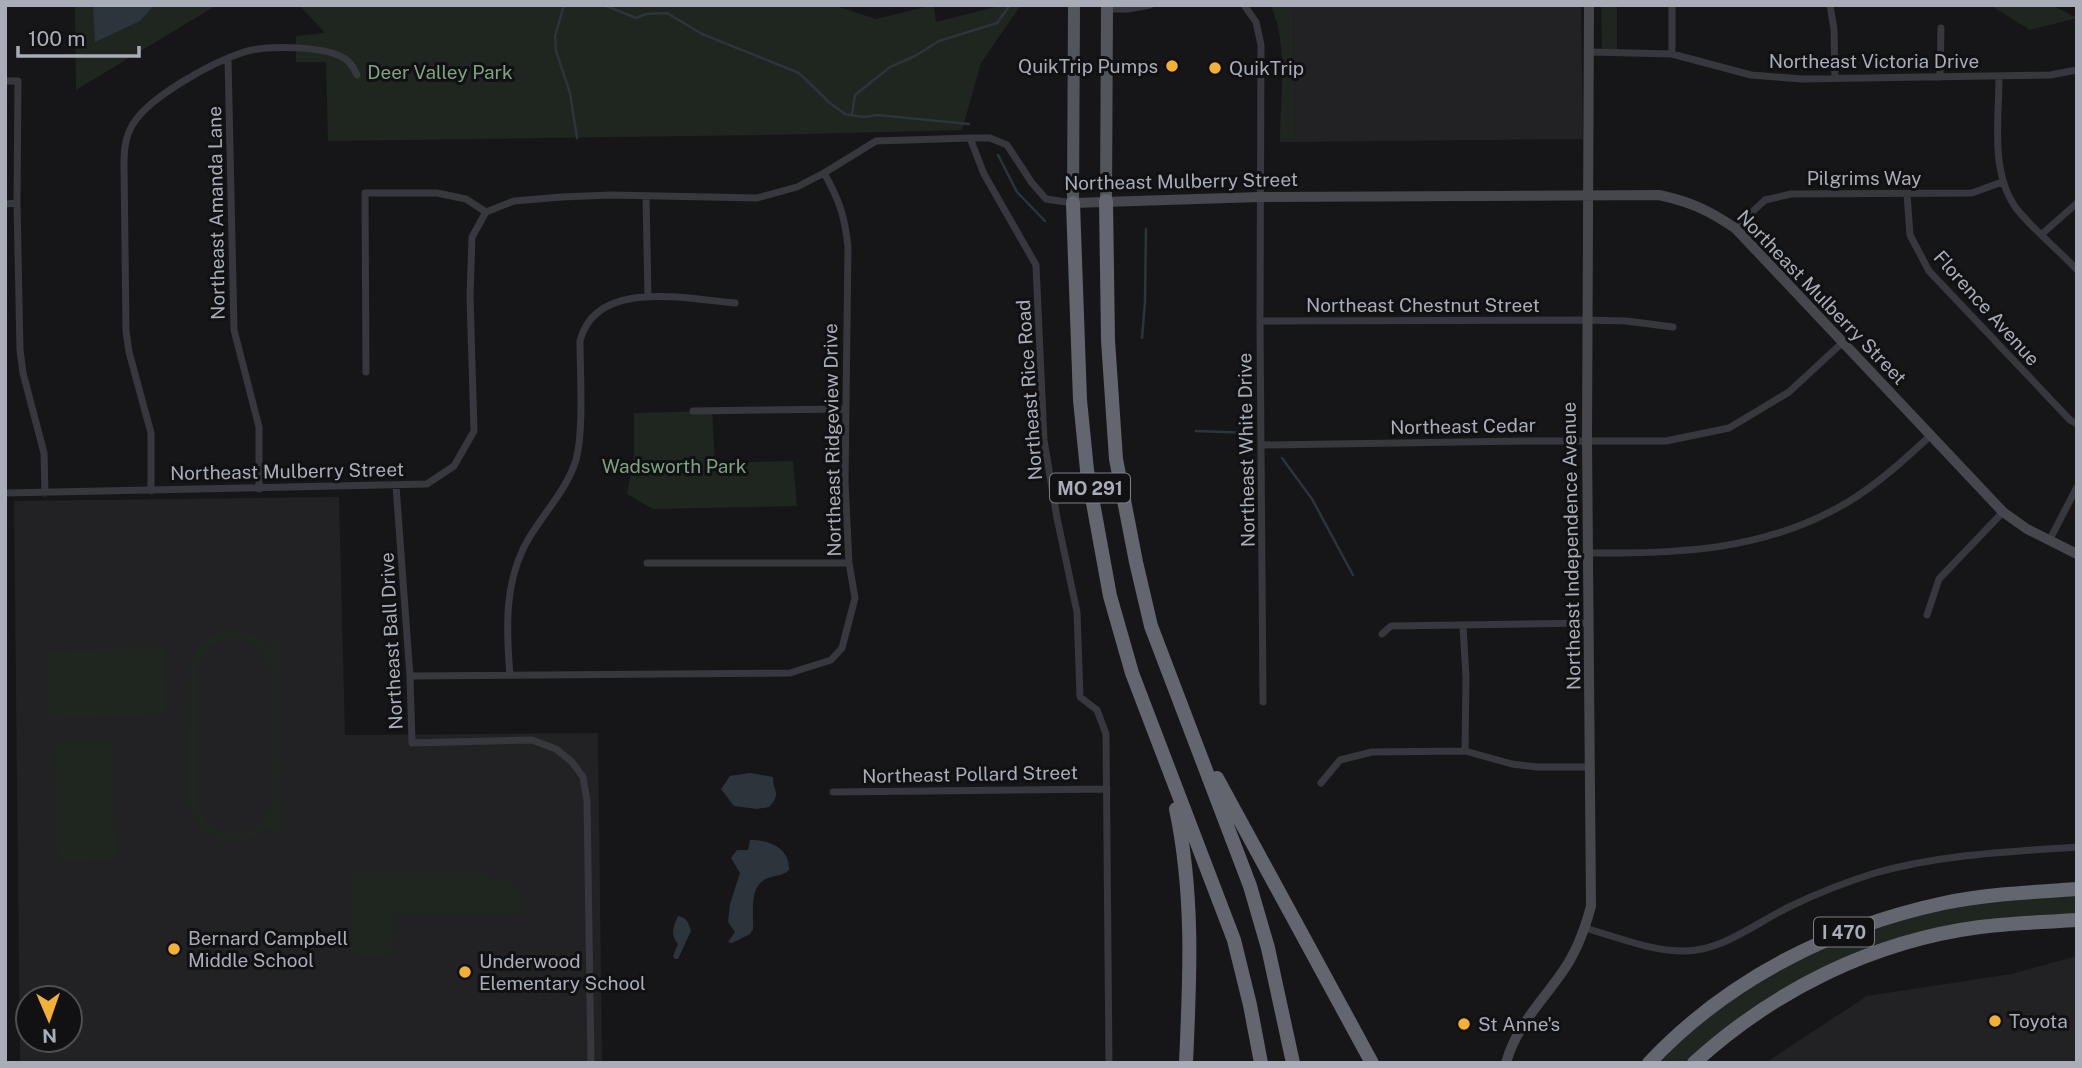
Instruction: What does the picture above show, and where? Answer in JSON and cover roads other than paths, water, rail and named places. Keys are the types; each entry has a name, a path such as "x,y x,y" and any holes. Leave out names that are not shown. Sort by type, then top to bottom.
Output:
{"highway":[{"name":"MO 291","path":"1105,201 1108,340 1116,459 1136,562 1152,626 1250,886 1268,948 1293,1063"},
{"name":"MO 291","path":"1073,203 1080,400 1087,470 1110,596 1132,673 1234,940 1261,1063"},
{"path":"1183,714 1372,1063"},
{"path":"1166,764 1189,890 1191,970 1186,1063"},
{"name":"I 470","path":"1648,1063 1672,1038 1713,1006 1758,975 1808,946 1856,927 1945,902 1993,895 2077,889"},
{"name":"I 470","path":"1694,1063 1723,1036 1793,989 1835,968 1882,950 1979,928 2077,919"}],"main road":[{"name":"MO 291","path":"1073,203 1074,5"},
{"name":"MO 291","path":"1105,201 1107,7"}],"street":[{"path":"1107,7 1128,9 1150,5"},
{"name":"Northeast White Drive","path":"1244,5 1256,22 1261,44 1260,321 1264,702"},
{"name":"Northeast Independence Avenue","path":"1506,1063 1521,1026 1576,951 1591,906 1587,440 1589,5"},
{"path":"1672,5 1672,54"},
{"path":"1830,5 1834,29 1835,78"},
{"path":"1940,77 1941,28"},
{"path":"151,491 151,433 126,331 124,144 133,124 148,106 211,65 247,51 304,49 328,53 347,60 357,75"},
{"name":"Northeast Victoria Drive","path":"1590,52 1672,54 1751,75 1802,79 1999,77 2050,75 2077,70"},
{"name":"Northeast Amanda Lane","path":"228,58 234,330 259,427 259,489"},
{"path":"1999,77 1999,153 2002,182 2018,211 2077,270"},
{"path":"5,81 19,80 17,203 20,350 23,373 44,453 45,492"},
{"name":"Northeast Rice Road","path":"970,138 984,174 1036,265 1044,440 1077,612 1080,697 1097,710 1106,734 1109,1063"},
{"name":"Northeast Mulberry Street","path":"5,494 427,484 454,466 474,431 470,296 472,237 486,212 514,201 574,197 757,198 797,187 876,141 990,138 1007,145 1046,199 1073,203 1260,197 1589,195 1659,195 1688,201 1735,228 2003,512 2027,529 2077,554"},
{"name":"Northeast Ridgeview Drive","path":"410,676 790,673 831,660 842,648 855,598 849,563 845,482 848,247 845,218 824,173"},
{"name":"Pilgrims Way","path":"1735,228 1765,200 1791,194 1972,193 2002,182"},
{"path":"366,372 365,193 437,192 466,199 486,212"},
{"name":"Florence Avenue","path":"1907,194 1910,235 1929,271 2025,374 2077,424"},
{"path":"646,196 648,297"},
{"path":"5,204 17,203"},
{"path":"2042,234 2077,203"},
{"path":"510,675 508,598 515,569 528,539 576,460 579,437 580,341 583,332 597,310 619,301 648,297 735,303"},
{"name":"Northeast Chestnut Street","path":"1260,321 1587,320 1626,321 1673,327"},
{"name":"Northeast Cedar","path":"1262,445 1665,441 1729,428 1789,392 1843,342"},
{"path":"693,411 844,409"},
{"path":"1590,553 1660,553 1723,548 1783,533 1847,503 1888,474 1931,435"},
{"name":"Northeast Ball Drive","path":"396,486 410,676 412,743 532,740 556,749 572,762 583,778 587,801 591,1063"},
{"path":"2049,541 2077,487"},
{"path":"1927,615 1939,579 2003,512"},
{"path":"647,563 849,563"},
{"path":"1382,634 1391,626 1589,623"},
{"path":"1463,626 1466,677 1465,751"},
{"path":"1321,783 1340,760 1372,752 1465,751 1512,764 1591,767"},
{"name":"Northeast Pollard Street","path":"833,792 1107,789"},
{"path":"1585,928 1651,948 1701,950 1719,944 1818,894 1879,872 1945,858 2077,847"}],"waterway":[{"path":"564,5 555,36 556,51 570,93 577,138"},
{"path":"604,5 636,18 646,14 667,13 702,34 799,73 845,114 969,124"},
{"path":"852,114 855,95 890,67 939,41 997,23 1010,5"},
{"path":"998,155 1017,192 1045,221"},
{"path":"1142,338 1146,229"},
{"path":"1196,431 1252,433"},
{"path":"1282,458 1312,499 1353,575"}],"place":[{"name":"QuikTrip Pumps","path":"1172,66"},
{"name":"QuikTrip","path":"1215,68"},
{"name":"Bernard Campbell Middle School","path":"174,949"},
{"name":"Underwood Elementary School","path":"465,972"},
{"name":"Toyota","path":"1995,1021"},
{"name":"St Anne's","path":"1464,1024"}],"park label":[{"name":"Deer Valley Park","path":"440,72"},
{"name":"Wadsworth Park","path":"674,466"}]}
